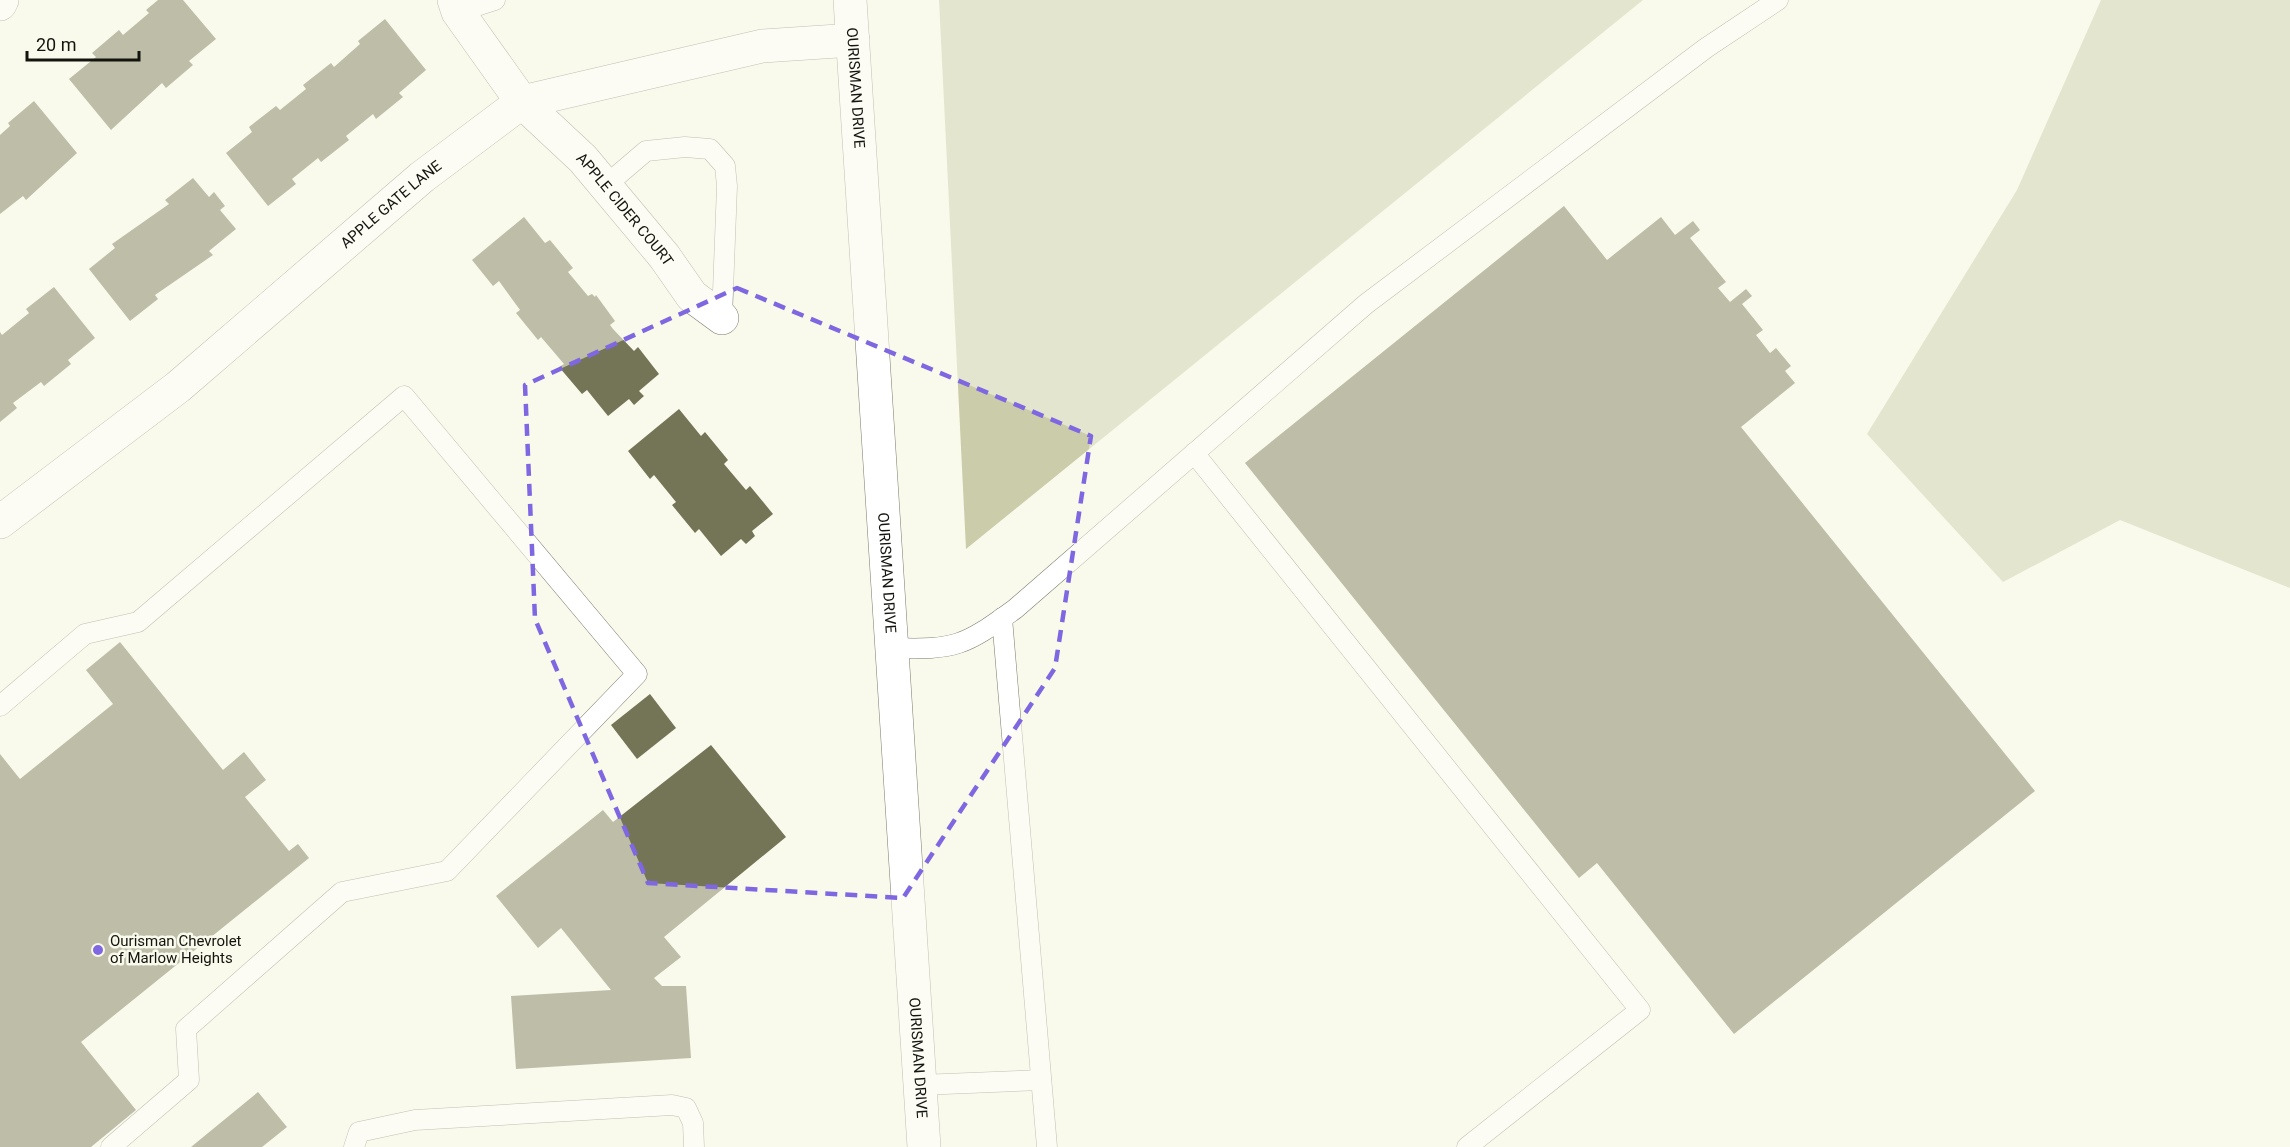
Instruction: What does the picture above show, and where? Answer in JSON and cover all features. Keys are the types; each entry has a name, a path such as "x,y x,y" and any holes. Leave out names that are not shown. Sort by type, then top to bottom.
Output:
{"street":[{"path":"0,4 3,0"},
{"name":"OURISMAN DRIVE","path":"850,0 924,1147"},
{"name":"APPLE CIDER COURT","path":"456,6 522,102 582,159 664,256 692,296 722,318"},
{"name":"APPLE GATE LANE","path":"0,522 178,387 422,177 522,102 762,46 853,40"}],"lane":[{"path":"456,6 495,0"},
{"path":"892,648 955,646 978,637 1366,304 1707,48 1778,0"},
{"path":"605,186 646,151 685,147 710,149 725,166 727,186 722,318"},
{"path":"0,706 85,634 138,622 404,396 637,674 447,871 342,892 186,1029 189,1080 111,1147"},
{"path":"1194,453 1640,1010 1467,1147"},
{"path":"1002,618 1047,1147"},
{"path":"920,1085 1041,1080"},
{"path":"354,1147 359,1132 415,1120 672,1106 686,1108 693,1123 694,1147"}],"highlighted area":[{"path":"737,288 1091,436 1055,668 903,898 648,883 535,619 525,385"}],"green space":[{"path":"939,0 1643,0 966,549"},
{"path":"2101,0 2290,0 2290,588 2120,520 2003,582 1867,434 2017,190"}],"building":[{"path":"158,0 183,0 216,39 189,61 193,65 166,88 162,83 111,130 69,79 96,57 92,53 119,30 123,35 149,13 146,10"},
{"path":"385,19 426,70 399,93 403,97 376,119 373,114 346,136 349,140 321,162 318,158 292,179 296,184 268,206 226,153 252,132 249,127 276,106 280,110 306,89 303,85 331,63 334,67 360,44 358,41"},
{"path":"34,101 77,153 26,200 23,196 0,214 0,135 10,126 8,123"},
{"path":"193,178 209,197 214,192 225,206 220,210 236,229 209,251 213,255 155,295 158,299 130,321 89,269 115,248 112,244 169,204 165,200"},
{"path":"1564,206 1607,260 1661,217 1675,235 1693,221 1700,230 1690,238 1726,282 1718,288 1730,302 1746,289 1752,296 1742,304 1763,330 1756,335 1770,353 1776,348 1791,366 1785,371 1795,383 1741,427 2035,791 1734,1034 1597,863 1579,878 1245,463"},
{"path":"524,217 545,243 550,240 573,268 568,272 588,296 592,294 595,297 596,295 615,321 610,325 613,329 634,351 638,347 659,374 639,391 644,396 634,405 629,399 608,416 587,390 582,394 559,367 564,364 541,337 538,340 516,313 520,310 499,281 493,286 472,260"},
{"path":"54,287 95,338 68,360 71,364 44,386 41,382 13,403 17,408 0,422 0,332 2,335 29,313 26,309"},
{"path":"679,409 701,436 705,432 728,460 724,464 746,490 750,486 773,514 752,531 755,536 746,544 741,539 721,556 699,529 695,533 672,505 676,502 654,475 650,479 628,451"},
{"name":"Ourisman Chevrolet of Marlow Heights","path":"120,642 223,770 244,752 266,780 245,797 289,851 298,844 309,858 81,1042 136,1110 91,1147 0,1147 0,754 20,779 113,704 86,670"},
{"path":"650,694 676,728 637,759 611,725"},
{"path":"711,745 786,837 664,937 681,957 654,978 662,986 686,986 691,1058 516,1069 511,996 611,990 561,928 538,948 496,896 603,810 613,822"},
{"path":"258,1092 287,1127 262,1147 191,1147"}],"place":[{"name":"Ourisman Chevrolet of Marlow Heights","path":"98,950"}]}
